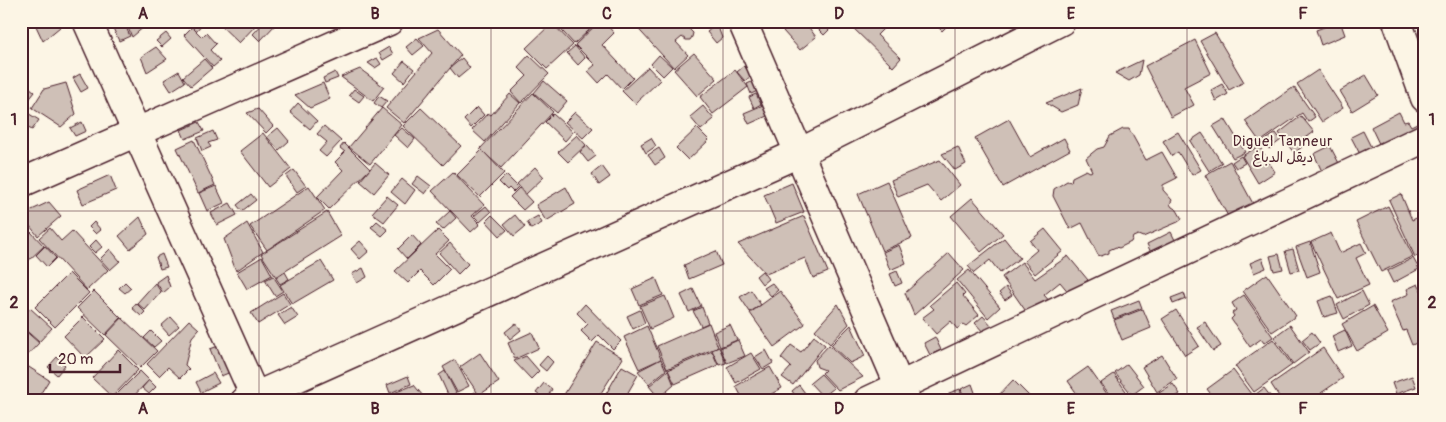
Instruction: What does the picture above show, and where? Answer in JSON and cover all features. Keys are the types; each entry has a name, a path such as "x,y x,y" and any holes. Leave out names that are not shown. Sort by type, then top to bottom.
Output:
{"street":[{"path":"87,21 253,399 799,153 1061,21"},
{"path":"21,183 389,21"},
{"path":"742,21 902,394"},
{"path":"1397,21 1425,98"},
{"path":"868,401 902,394 1425,138"}],"building":[{"path":"42,21 57,21 60,27 43,41 36,26"},
{"path":"123,21 130,36 119,41 112,26"},
{"path":"125,21 151,21 132,37"},
{"path":"186,21 205,21 196,31"},
{"path":"216,21 256,21 258,23 239,43"},
{"path":"265,21 273,21 276,24 260,41 253,34"},
{"path":"553,21 599,21 574,44"},
{"path":"600,21 603,21 614,33 602,45 633,78 622,89 608,74 599,83 588,71 595,65 575,45"},
{"path":"631,21 692,21 686,26 693,33 690,40 682,37 676,42 688,55 674,68"},
{"path":"794,21 804,21 816,37 800,50 783,31"},
{"path":"810,21 838,21 824,35"},
{"path":"846,21 886,21 888,24 877,35 901,58 893,67"},
{"path":"932,21 952,21 942,31"},
{"path":"1340,21 1345,35 1321,45 1316,30"},
{"path":"552,23 573,45 547,69 526,48"},
{"path":"717,24 722,38 716,43 707,32"},
{"path":"192,27 202,37 206,33 216,44 210,50 220,61 213,67 184,35"},
{"path":"438,29 461,55 404,123 386,108 432,53 419,38"},
{"path":"166,33 171,39 162,47 156,41"},
{"path":"1215,33 1244,82 1229,90 1200,41"},
{"path":"417,38 424,46 413,55 406,47"},
{"path":"1195,40 1211,73 1184,87 1194,105 1171,117 1145,66"},
{"path":"575,46 585,58 578,65 567,53"},
{"path":"156,47 167,59 147,72 141,57"},
{"path":"389,47 393,54 383,60 379,53"},
{"path":"694,53 717,79 697,96 674,70"},
{"path":"529,55 549,74 521,103 511,92 527,76 518,67"},
{"path":"659,55 672,67 663,76 651,64"},
{"path":"377,58 381,64 375,68 368,63"},
{"path":"462,58 470,68 458,78 450,68"},
{"path":"204,59 212,68 191,86 183,77"},
{"path":"1142,60 1139,75 1129,81 1115,73"},
{"path":"404,61 414,69 404,82 394,73"},
{"path":"744,66 752,75 745,81 737,72"},
{"path":"648,67 660,80 635,104 622,91"},
{"path":"360,69 384,87 373,101 341,77"},
{"path":"735,70 748,87 713,114 700,97"},
{"path":"1318,70 1343,108 1322,122 1297,84"},
{"path":"179,71 185,82 171,91 164,80"},
{"path":"335,72 338,78 325,83 323,78"},
{"path":"80,74 88,88 81,92 73,78"},
{"path":"1366,75 1378,95 1352,111 1340,91"},
{"path":"758,79 762,89 751,94 747,84"},
{"path":"21,80 35,92 23,107 21,105"},
{"path":"544,81 567,101 557,113 534,93"},
{"path":"66,83 76,114 61,127 32,108 44,89"},
{"path":"323,83 330,99 310,108 295,95"},
{"path":"1222,84 1228,94 1216,101 1211,90"},
{"path":"1294,87 1315,117 1308,122 1302,113 1260,142 1245,121"},
{"path":"1082,88 1078,105 1061,112 1046,103"},
{"path":"354,89 364,96 359,102 349,95"},
{"path":"533,93 553,112 501,168 480,149"},
{"path":"510,94 520,103 485,142 472,130 488,113 491,115"},
{"path":"756,94 761,104 754,108 749,97"},
{"path":"379,96 387,101 381,108 374,103"},
{"path":"298,103 317,121 310,129 290,112"},
{"path":"763,105 767,116 749,124 744,113"},
{"path":"703,106 714,119 701,130 690,117"},
{"path":"477,107 484,115 471,128 464,120"},
{"path":"382,108 402,125 370,164 349,147"},
{"path":"421,108 461,146 443,165 403,126"},
{"path":"21,109 39,120 32,130 21,124"},
{"path":"258,109 273,126 266,133 247,113"},
{"path":"575,112 593,128 583,138 565,122"},
{"path":"1399,112 1404,122 1408,121 1411,126 1417,123 1422,133 1383,152 1371,127"},
{"path":"553,114 573,132 565,141 545,122"},
{"path":"1301,116 1314,132 1303,140 1306,144 1294,153 1279,133"},
{"path":"1009,119 1030,157 1064,138 1070,150 1003,187 975,138"},
{"path":"1225,119 1245,152 1233,158 1213,126"},
{"path":"82,122 86,131 75,136 70,128"},
{"path":"199,122 204,131 185,139 181,130"},
{"path":"324,126 341,141 326,157 319,151 327,142 317,134"},
{"path":"278,128 289,141 279,150 267,137"},
{"path":"402,128 415,139 408,148 394,135"},
{"path":"697,128 709,140 688,160 676,148"},
{"path":"1123,129 1129,129 1146,160 1162,152 1177,178 1163,185 1163,190 1172,200 1170,204 1177,210 1182,219 1143,237 1138,235 1133,237 1131,242 1119,248 1116,247 1109,250 1109,253 1101,256 1098,255 1082,223 1070,229 1053,196 1054,189 1067,181 1071,182 1072,177 1086,170 1092,171 1086,158 1097,149 1104,147 1110,136"},
{"path":"213,131 217,140 208,143 211,147 202,151 197,138"},
{"path":"1363,131 1374,153 1362,158 1351,137"},
{"path":"1178,132 1201,170 1192,175 1178,152 1172,156 1163,141"},
{"path":"263,133 291,169 268,187 240,151"},
{"path":"1202,133 1222,163 1209,171 1190,141"},
{"path":"1276,133 1281,140 1269,149 1264,141"},
{"path":"577,135 586,145 568,162 558,152"},
{"path":"651,138 656,146 646,153 641,144"},
{"path":"194,140 215,185 198,193 177,148"},
{"path":"344,143 370,169 329,209 317,197 343,170 335,162 345,152 340,148"},
{"path":"587,146 596,156 588,162 580,152"},
{"path":"1259,146 1275,172 1258,183 1242,156"},
{"path":"1330,146 1342,169 1325,178 1314,154"},
{"path":"958,147 966,164 955,170 942,154"},
{"path":"659,148 665,158 655,165 648,155"},
{"path":"482,150 504,173 480,197 457,175"},
{"path":"1241,156 1245,163 1236,168 1232,162"},
{"path":"940,160 960,185 941,201 927,185 898,197 891,180"},
{"path":"1230,161 1257,211 1233,225 1205,175"},
{"path":"375,163 389,175 374,193 360,181"},
{"path":"602,166 610,177 599,185 592,174"},
{"path":"535,167 544,177 526,194 517,184"},
{"path":"294,170 306,186 297,192 286,176"},
{"path":"453,172 484,205 472,216 480,224 471,232 432,191"},
{"path":"110,175 116,190 83,204 77,190"},
{"path":"506,175 518,187 513,192 509,188 507,190 499,182"},
{"path":"418,176 431,186 425,194 412,184"},
{"path":"402,179 415,190 405,204 391,192"},
{"path":"887,181 912,238 882,251 858,194"},
{"path":"792,183 804,212 776,223 764,195"},
{"path":"216,186 224,203 207,211 199,193"},
{"path":"309,186 325,210 267,250 250,226"},
{"path":"566,187 575,204 546,221 536,205"},
{"path":"519,188 532,202 523,210 510,197"},
{"path":"251,194 256,200 242,211 237,205"},
{"path":"1401,194 1412,220 1421,216 1425,209 1425,253 1415,257 1389,200"},
{"path":"387,196 398,205 384,222 372,213"},
{"path":"972,198 1003,234 981,252 951,216"},
{"path":"49,202 61,216 38,236 21,215"},
{"path":"230,203 237,215 217,225 211,213"},
{"path":"486,206 491,212 480,222 474,216"},
{"path":"1388,206 1413,256 1381,272 1356,222"},
{"path":"450,211 456,218 443,230 436,224"},
{"path":"327,212 341,236 276,277 261,254"},
{"path":"492,215 507,230 500,236 486,221"},
{"path":"515,215 525,227 514,236 504,224"},
{"path":"538,216 542,223 531,229 527,222"},
{"path":"804,216 828,272 813,278 805,258 766,274 738,244"},
{"path":"140,217 148,234 130,249 119,236"},
{"path":"377,221 388,230 382,236 371,227"},
{"path":"94,222 101,230 96,234 89,227"},
{"path":"247,223 263,252 236,271 224,239"},
{"path":"50,228 61,241 72,231 108,270 87,290 39,238"},
{"path":"1045,229 1063,251 1035,274 1024,261 1037,250 1030,241"},
{"path":"438,230 449,241 435,254 450,269 434,285 420,271 408,283 395,271"},
{"path":"31,232 44,246 27,262 21,255 21,242"},
{"path":"1171,232 1177,244 1153,257 1147,244"},
{"path":"1331,233 1340,253 1361,243 1366,253 1356,258 1369,285 1338,299 1311,242"},
{"path":"412,235 421,245 407,259 398,249"},
{"path":"1004,238 1020,258 1000,273 990,260 974,273 968,266"},
{"path":"96,240 102,247 95,253 89,247"},
{"path":"360,241 369,251 360,259 351,249"},
{"path":"1310,242 1320,272 1307,277 1296,247"},
{"path":"450,243 468,264 458,274 439,253"},
{"path":"899,245 906,263 890,270 883,252"},
{"path":"45,246 56,258 47,267 36,255"},
{"path":"110,249 120,261 110,270 100,259"},
{"path":"1293,249 1299,270 1291,272 1285,251"},
{"path":"716,251 722,265 689,279 684,265"},
{"path":"949,253 964,270 914,315 905,293"},
{"path":"162,254 167,267 160,269 156,257"},
{"path":"1279,254 1283,269 1274,271 1270,256"},
{"path":"1068,256 1088,280 1070,294 1060,282 1044,295 1053,305 1032,320 1002,277 1022,262 1035,279"},
{"path":"262,257 272,275 247,289 237,272"},
{"path":"1262,258 1266,268 1254,273 1250,263"},
{"path":"1413,258 1419,269 1393,283 1387,271"},
{"path":"321,261 333,280 292,304 280,285"},
{"path":"363,268 367,277 357,283 352,274"},
{"path":"969,270 1000,307 988,318 957,280"},
{"path":"762,271 768,279 762,284 756,276"},
{"path":"897,271 902,283 895,286 890,274"},
{"path":"285,272 289,279 280,284 276,278"},
{"path":"69,273 89,293 55,327 35,307"},
{"path":"1267,274 1296,316 1272,332 1243,291"},
{"path":"166,275 170,287 163,293 156,282"},
{"path":"273,276 283,291 275,296 265,280"},
{"path":"656,278 663,295 639,305 632,289"},
{"path":"125,282 131,288 125,293 119,288"},
{"path":"155,283 161,292 145,310 137,303"},
{"path":"772,283 778,290 771,296 764,288"},
{"path":"956,283 965,294 963,296 979,315 966,326 963,324 957,329 951,321 936,334 922,318 934,309 930,305"},
{"path":"1418,284 1425,299 1425,339 1412,345 1406,330 1403,331 1390,302 1409,294 1407,289"},
{"path":"1006,287 1012,295 1005,300 999,293"},
{"path":"693,289 701,306 689,312 681,295"},
{"path":"751,290 761,305 750,312 740,297"},
{"path":"94,291 121,318 105,335 77,308"},
{"path":"780,291 805,324 774,347 750,313"},
{"path":"1362,291 1369,305 1344,319 1337,305"},
{"path":"283,293 290,304 258,324 251,313"},
{"path":"1184,293 1186,299 1173,304 1171,298"},
{"path":"1244,295 1273,337 1264,343 1261,339 1250,347 1231,319 1234,316 1232,313 1236,310 1232,303"},
{"path":"665,296 674,318 650,329 640,306"},
{"path":"1332,296 1338,313 1324,317 1318,301"},
{"path":"1139,300 1142,308 1114,319 1111,311"},
{"path":"136,303 145,312 141,316 132,308"},
{"path":"585,304 621,341 613,349 599,335 592,342 581,331 588,324 577,313"},
{"path":"838,304 849,324 830,344 815,330"},
{"path":"1373,306 1388,333 1357,351 1342,324"},
{"path":"291,307 298,317 285,325 278,315"},
{"path":"702,307 708,323 701,326 693,311"},
{"path":"30,308 52,328 39,342 21,326 21,318"},
{"path":"1143,309 1151,328 1122,340 1114,320"},
{"path":"640,310 645,323 633,329 627,316"},
{"path":"1176,310 1199,346 1185,355 1162,319"},
{"path":"983,316 993,327 985,334 975,323"},
{"path":"83,317 105,339 85,358 64,336"},
{"path":"171,317 179,326 169,335 161,326"},
{"path":"122,318 157,351 140,368 106,335"},
{"path":"189,320 199,329 192,337 185,365 189,369 180,378 168,367 159,376 147,364"},
{"path":"1205,322 1221,346 1213,351 1197,327"},
{"path":"516,323 521,330 510,339 505,332"},
{"path":"709,323 718,347 667,369 657,346"},
{"path":"730,325 737,340 720,347 714,332"},
{"path":"851,325 865,356 850,363 831,345"},
{"path":"1290,325 1309,352 1293,364 1274,337"},
{"path":"647,326 661,359 639,369 624,337"},
{"path":"21,327 39,343 22,361 21,360"},
{"path":"1345,330 1352,346 1338,352 1332,336"},
{"path":"151,331 161,341 154,347 144,338"},
{"path":"532,332 539,348 515,359 508,343"},
{"path":"1312,332 1320,343 1310,350 1302,340"},
{"path":"814,336 825,345 793,385 782,377 791,367 781,358 791,345 801,352"},
{"path":"935,337 941,350 930,355 924,343"},
{"path":"1273,339 1292,365 1254,392 1235,366"},
{"path":"738,340 745,356 727,363 720,348"},
{"path":"597,342 623,358 596,401 560,401"},
{"path":"224,344 236,370 221,376 210,349"},
{"path":"829,345 863,377 838,390 822,373 825,370 817,367 815,360"},
{"path":"719,347 726,363 719,365 712,350"},
{"path":"1323,348 1343,378 1321,393 1326,401 1282,401 1271,384"},
{"path":"118,350 138,370 112,397 92,378"},
{"path":"766,350 773,363 763,369 755,357"},
{"path":"712,351 718,365 675,384 668,370"},
{"path":"480,353 499,382 479,395 460,367"},
{"path":"751,353 761,369 736,383 727,367"},
{"path":"1162,355 1177,379 1157,392 1142,367"},
{"path":"526,356 539,371 531,379 514,361"},
{"path":"547,356 553,362 546,371 539,365"},
{"path":"57,357 65,365 57,375 48,367"},
{"path":"661,359 666,370 649,384 638,371"},
{"path":"455,360 469,386 457,392 443,367"},
{"path":"24,364 49,380 36,401 21,401 21,369"},
{"path":"1127,364 1144,386 1132,395 1115,373"},
{"path":"622,366 638,375 627,394 635,399 634,401 602,401"},
{"path":"770,367 782,388 759,401 744,401 736,386"},
{"path":"1088,367 1112,401 1082,401 1068,381"},
{"path":"668,370 674,385 659,398 649,386"},
{"path":"1233,370 1251,394 1242,401 1216,401 1207,389"},
{"path":"140,371 149,380 129,401 116,401 113,398"},
{"path":"445,371 456,393 449,397 439,375"},
{"path":"213,373 219,383 201,392 196,382"},
{"path":"821,374 834,388 823,397 810,383"},
{"path":"1114,374 1130,397 1125,401 1114,401 1101,383"},
{"path":"408,376 411,384 390,393 387,385"},
{"path":"1412,376 1416,387 1396,394 1392,383"},
{"path":"149,380 156,387 149,394 142,388"},
{"path":"1013,380 1033,401 1003,401 998,396"},
{"path":"544,383 552,389 546,400 536,393"},
{"path":"972,384 978,401 965,401 961,389"},
{"path":"1173,384 1180,394 1169,401 1164,401 1159,393"},
{"path":"414,385 427,401 400,401 394,393"},
{"path":"799,385 811,401 799,401 792,391"},
{"path":"1264,388 1274,401 1247,401"},
{"path":"960,389 964,401 952,401 949,393"},
{"path":"475,392 480,400 463,401"},
{"path":"393,394 399,401 378,401"}],"district":[{"name":"Diguel Tanneur ديقل الدباغ","path":"1283,150"}]}
